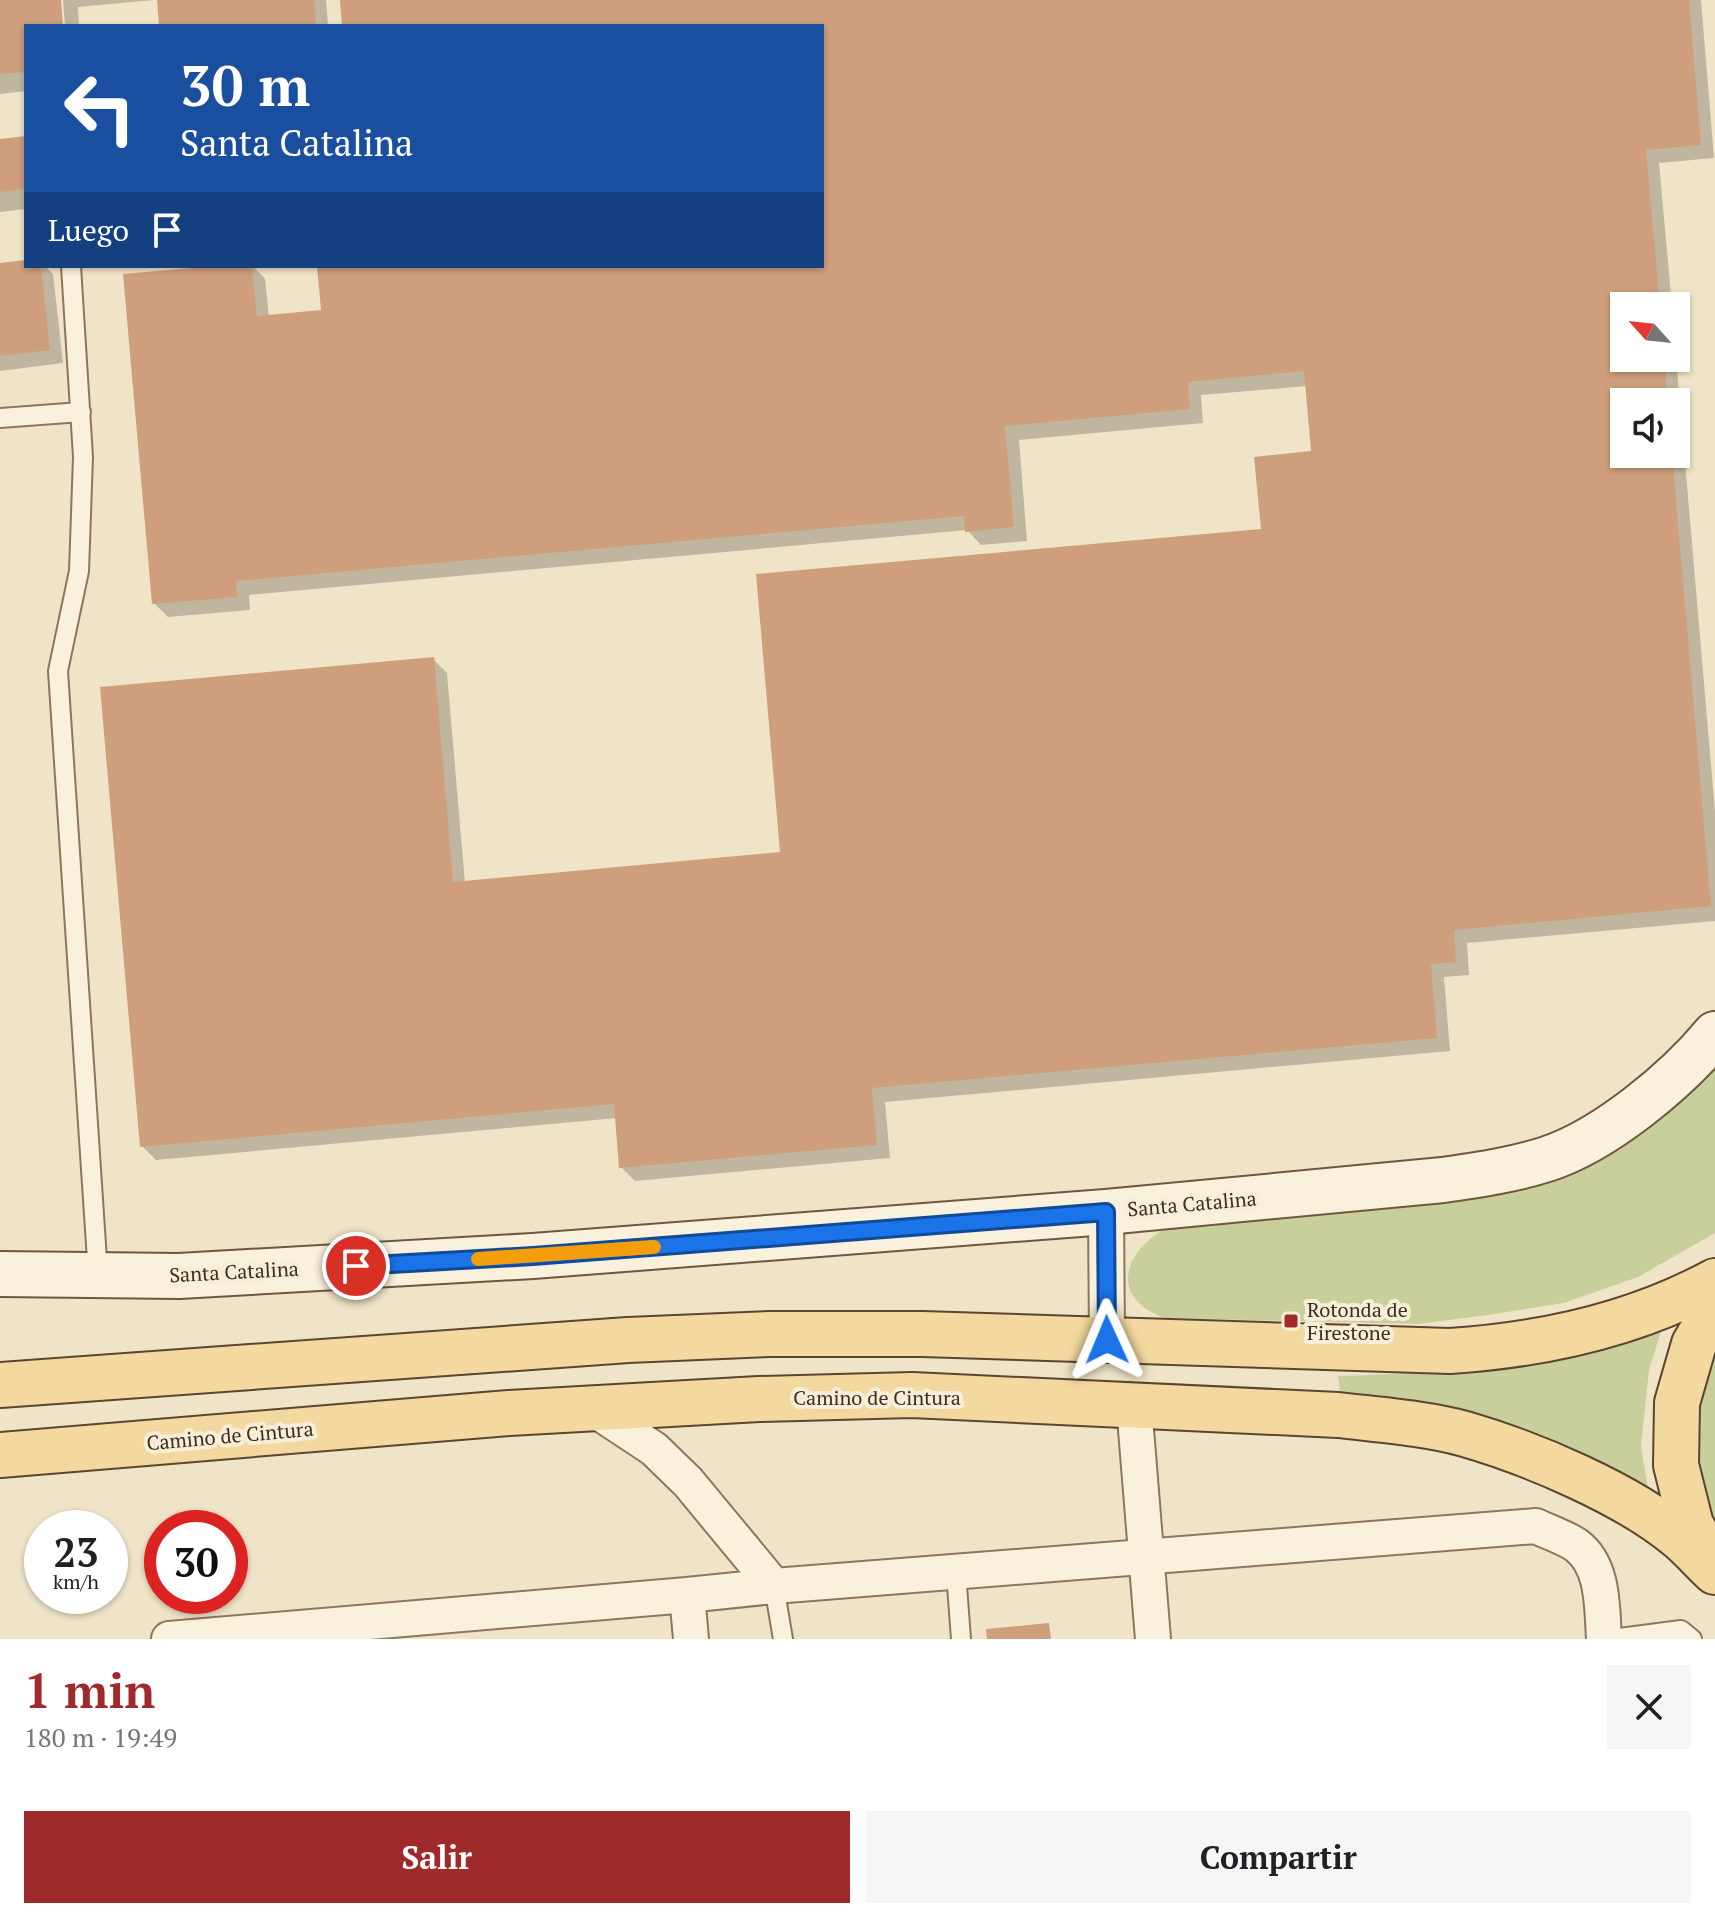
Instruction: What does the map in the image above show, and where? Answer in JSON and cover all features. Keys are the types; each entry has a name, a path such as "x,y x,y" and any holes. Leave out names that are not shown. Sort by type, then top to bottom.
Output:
{"main road":[{"path":"0,1385 628,1340 738,1335 922,1334 1450,1351 1501,1348 1563,1338 1685,1298 1715,1281"},
{"path":"1715,1309 1694,1344 1677,1403 1676,1465 1691,1525 1715,1569"},
{"name":"Camino de Cintura","path":"0,1455 592,1408 759,1399 912,1395 1338,1415 1408,1423 1465,1434 1563,1470 1636,1508 1678,1537 1715,1569"}],"street":[{"name":"Santa Catalina","path":"0,1274 179,1276 533,1256 1106,1212 1443,1180 1495,1172 1566,1152 1649,1099 1693,1060 1715,1034"},
{"path":"1106,1212 1107,1340"},
{"path":"1134,1405 1153,1639"},
{"path":"592,1408 654,1449 688,1482 774,1586"},
{"path":"169,1639 225,1637 774,1586 1536,1526 1577,1546 1591,1563 1599,1584 1604,1639"},
{"path":"687,1595 691,1639"}],"lane":[{"path":"71,268 83,457 79,571 58,671 98,1275"},
{"path":"0,418 81,412"},
{"path":"956,1572 961,1639"},
{"path":"774,1586 783,1639"},
{"path":"1612,1639 1681,1630 1692,1639"}],"green space":[{"path":"1715,1058 1715,1233 1638,1277 1564,1303 1419,1324 1165,1318 1135,1299 1129,1287 1128,1274 1132,1261 1153,1237 1168,1227 1489,1193"},
{"path":"1663,1325 1649,1370 1641,1446 1651,1508 1341,1399 1338,1376 1447,1372"},
{"path":"1715,1348 1715,1529 1708,1518 1692,1445 1703,1372"}],"building":[{"path":"0,0 61,0 63,24 24,24 24,72 0,74"},
{"path":"157,0 314,0 316,24 159,24"},
{"path":"340,0 1689,0 1701,145 1646,150 1659,292 1610,292 1610,372 1665,372 1667,388 1610,388 1610,468 1673,468 1711,906 1454,930 1456,962 1431,964 1437,1038 872,1088 877,1145 619,1168 614,1104 140,1147 100,687 434,657 453,882 780,852 756,574 1261,529 1254,457 1311,451 1304,371 1188,382 1190,409 1005,426 1014,527 965,532 964,516 236,581 237,597 152,604 123,274 191,268 252,268 257,316 321,310 317,268 824,268 824,24 342,24"},
{"path":"24,136 24,189 0,192 0,139"},
{"path":"24,260 24,268 41,268 50,350 0,356 0,263"},
{"path":"1049,1623 1051,1639 987,1639 986,1629"}],"slow traffic":[{"path":"478,1259 654,1247"}],"place":[{"name":"Rotonda de Firestone","path":"1291,1321"}],"route":[{"path":"356,1266 533,1256 1106,1212 1107,1340"}]}
